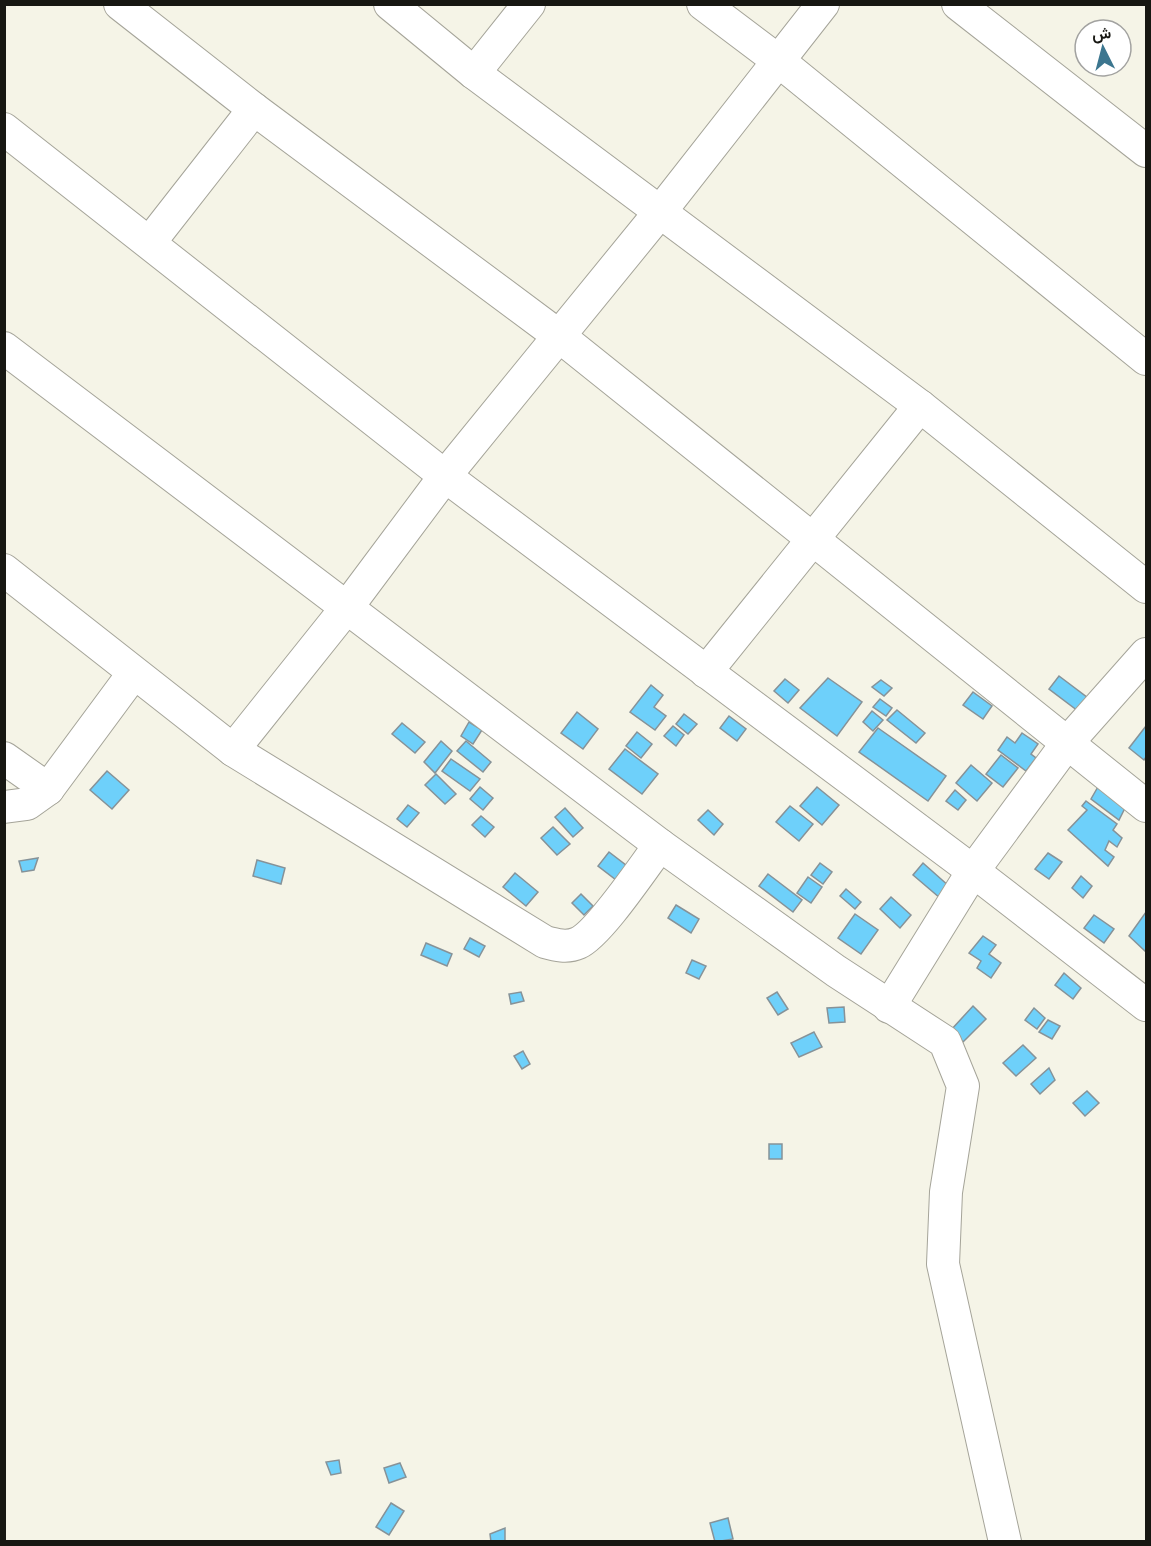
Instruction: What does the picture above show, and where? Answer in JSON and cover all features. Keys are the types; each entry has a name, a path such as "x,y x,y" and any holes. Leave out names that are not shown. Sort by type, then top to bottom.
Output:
{"street":[{"path":"120,4 254,109 559,336 1146,806"},
{"path":"390,4 474,73 920,406 1146,587"},
{"path":"474,73 529,4"},
{"path":"703,4 780,62 1146,359"},
{"path":"233,750 348,606 445,476 660,212 780,62 823,4"},
{"path":"958,4 1146,151"},
{"path":"150,242 254,109"},
{"path":"4,129 445,476 973,871 1146,1005"},
{"path":"4,348 348,606 660,845 889,1007 945,1042 963,1086 946,1192 944,1264 1005,1542"},
{"path":"706,672 920,406"},
{"path":"4,570 233,750 545,942 559,946 578,943 593,931 660,845"},
{"path":"889,1007 973,871 1068,742 1146,654"},
{"path":"4,807 27,804 48,789 134,674"},
{"path":"4,758 48,789"}],"building":[{"path":"1059,676 1092,701 1082,714 1049,689"},
{"path":"828,678 862,702 837,736 800,708"},
{"path":"785,679 799,690 788,703 774,691"},
{"path":"881,680 892,688 884,696 872,687"},
{"path":"651,685 663,695 654,707 666,716 655,730 630,712"},
{"path":"973,692 992,706 983,719 963,705"},
{"path":"880,699 892,708 886,716 873,707"},
{"path":"897,710 925,733 916,743 887,720"},
{"path":"872,711 883,720 873,731 863,722"},
{"path":"577,712 598,729 583,749 561,733"},
{"path":"684,714 697,724 688,734 676,724"},
{"path":"729,716 746,729 737,741 720,728"},
{"path":"469,722 482,730 473,744 461,736"},
{"path":"402,723 425,742 415,753 392,734"},
{"path":"673,726 684,735 676,746 664,736"},
{"path":"1146,726 1146,757 1144,760 1129,748"},
{"path":"878,728 946,776 928,801 859,752"},
{"path":"637,732 652,744 641,758 626,746"},
{"path":"1022,733 1038,744 1031,754 1036,758 1026,771 998,750 1007,737 1015,743"},
{"path":"441,741 452,751 435,773 424,762"},
{"path":"466,741 491,762 483,772 457,751"},
{"path":"625,749 658,774 642,794 609,769"},
{"path":"1001,755 1018,768 1003,787 986,774"},
{"path":"451,759 480,779 470,791 442,771"},
{"path":"971,765 992,783 977,801 956,783"},
{"path":"107,771 129,790 112,809 90,790"},
{"path":"436,774 456,794 445,804 425,785"},
{"path":"1099,785 1126,806 1119,820 1091,799"},
{"path":"480,787 493,798 483,810 470,799"},
{"path":"817,787 839,805 822,825 800,806"},
{"path":"955,790 966,800 958,810 946,801"},
{"path":"1086,801 1117,824 1113,830 1122,838 1117,847 1109,841 1105,850 1114,857 1108,866 1068,830 1087,810 1082,806"},
{"path":"408,805 419,813 407,827 397,819"},
{"path":"790,806 813,824 799,841 776,822"},
{"path":"565,808 583,828 573,837 555,817"},
{"path":"708,810 723,824 714,835 698,820"},
{"path":"481,816 494,827 485,837 472,825"},
{"path":"553,827 570,844 557,855 541,838"},
{"path":"609,852 631,869 620,883 598,866"},
{"path":"1048,853 1062,862 1049,879 1035,869"},
{"path":"38,858 34,870 22,872 19,861"},
{"path":"257,860 285,868 281,884 253,876"},
{"path":"820,863 832,872 823,884 811,875"},
{"path":"923,863 950,887 940,898 913,875"},
{"path":"515,873 538,892 526,906 503,887"},
{"path":"768,874 802,900 793,912 759,886"},
{"path":"1081,876 1092,886 1083,898 1072,888"},
{"path":"808,877 822,887 811,903 797,893"},
{"path":"846,889 861,902 855,909 840,896"},
{"path":"581,894 593,906 584,915 572,903"},
{"path":"891,897 911,915 900,928 880,909"},
{"path":"676,905 699,919 691,933 668,918"},
{"path":"1146,912 1146,952 1129,936"},
{"path":"855,914 878,930 861,954 838,938"},
{"path":"1094,915 1114,929 1104,943 1084,928"},
{"path":"983,936 996,945 989,954 1001,963 991,978 977,968 981,961 969,953"},
{"path":"470,938 485,946 479,957 464,949"},
{"path":"426,943 452,954 447,966 421,955"},
{"path":"692,960 706,966 699,979 686,973"},
{"path":"1064,973 1081,988 1073,999 1055,985"},
{"path":"521,992 524,1001 511,1004 509,994"},
{"path":"777,992 788,1009 778,1015 767,998"},
{"path":"973,1006 986,1019 963,1042 951,1030"},
{"path":"844,1007 845,1022 829,1023 827,1008"},
{"path":"1034,1008 1045,1018 1037,1029 1025,1020"},
{"path":"1048,1020 1060,1026 1052,1039 1039,1032"},
{"path":"814,1032 822,1047 799,1057 791,1043"},
{"path":"1023,1045 1036,1058 1016,1076 1003,1063"},
{"path":"523,1051 530,1064 522,1069 514,1056"},
{"path":"1049,1068 1055,1080 1040,1094 1031,1084"},
{"path":"1087,1091 1099,1103 1085,1116 1073,1103"},
{"path":"769,1144 782,1144 782,1159 769,1159"},
{"path":"339,1460 341,1473 331,1475 326,1462"},
{"path":"400,1463 406,1477 389,1483 384,1468"},
{"path":"391,1503 404,1511 389,1535 376,1527"},
{"path":"728,1518 733,1539 715,1542 710,1523"},
{"path":"505,1528 505,1542 491,1542 490,1534"}]}
